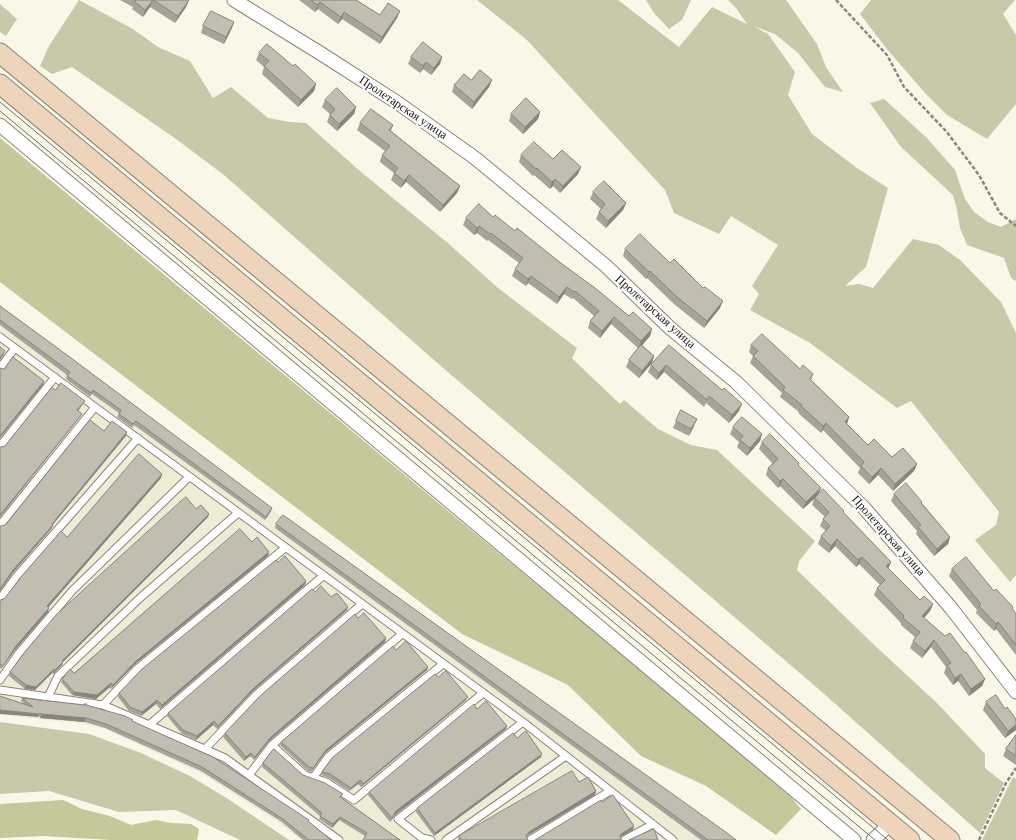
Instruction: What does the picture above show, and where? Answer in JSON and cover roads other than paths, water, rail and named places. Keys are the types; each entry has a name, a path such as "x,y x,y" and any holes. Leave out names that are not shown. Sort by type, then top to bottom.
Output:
{"main road":[{"path":"0,53 950,840"},
{"path":"0,84 910,840"}],"street":[{"name":"Пролетарская улица","path":"234,0 392,99 469,153 606,266 671,329 736,382 865,509 951,608 1016,692"},
{"path":"0,125 854,840"},
{"path":"873,840 890,824"}],"lane":[{"path":"0,337 523,722 673,840"},
{"path":"0,368 15,348"},
{"path":"0,446 55,377"},
{"path":"0,525 95,407"},
{"path":"0,599 16,578 138,438"},
{"path":"0,680 19,653 72,591 189,477"},
{"path":"48,697 58,676 141,597 238,513"},
{"path":"103,705 137,669 285,548"},
{"path":"149,725 323,576"},
{"path":"205,749 256,695 362,604"},
{"path":"248,775 272,745 402,634"},
{"path":"313,778 328,757 443,664"},
{"path":"0,690 103,705 205,749 225,758 339,840"},
{"path":"272,745 305,775 326,782 354,800 483,693"},
{"path":"431,840 422,838 398,819 523,722"},
{"path":"446,840 566,756"},
{"path":"530,840 610,791"},
{"path":"624,840 653,824"}],"tram line":[{"path":"0,102 888,840"},
{"path":"0,111 875,840"}]}
